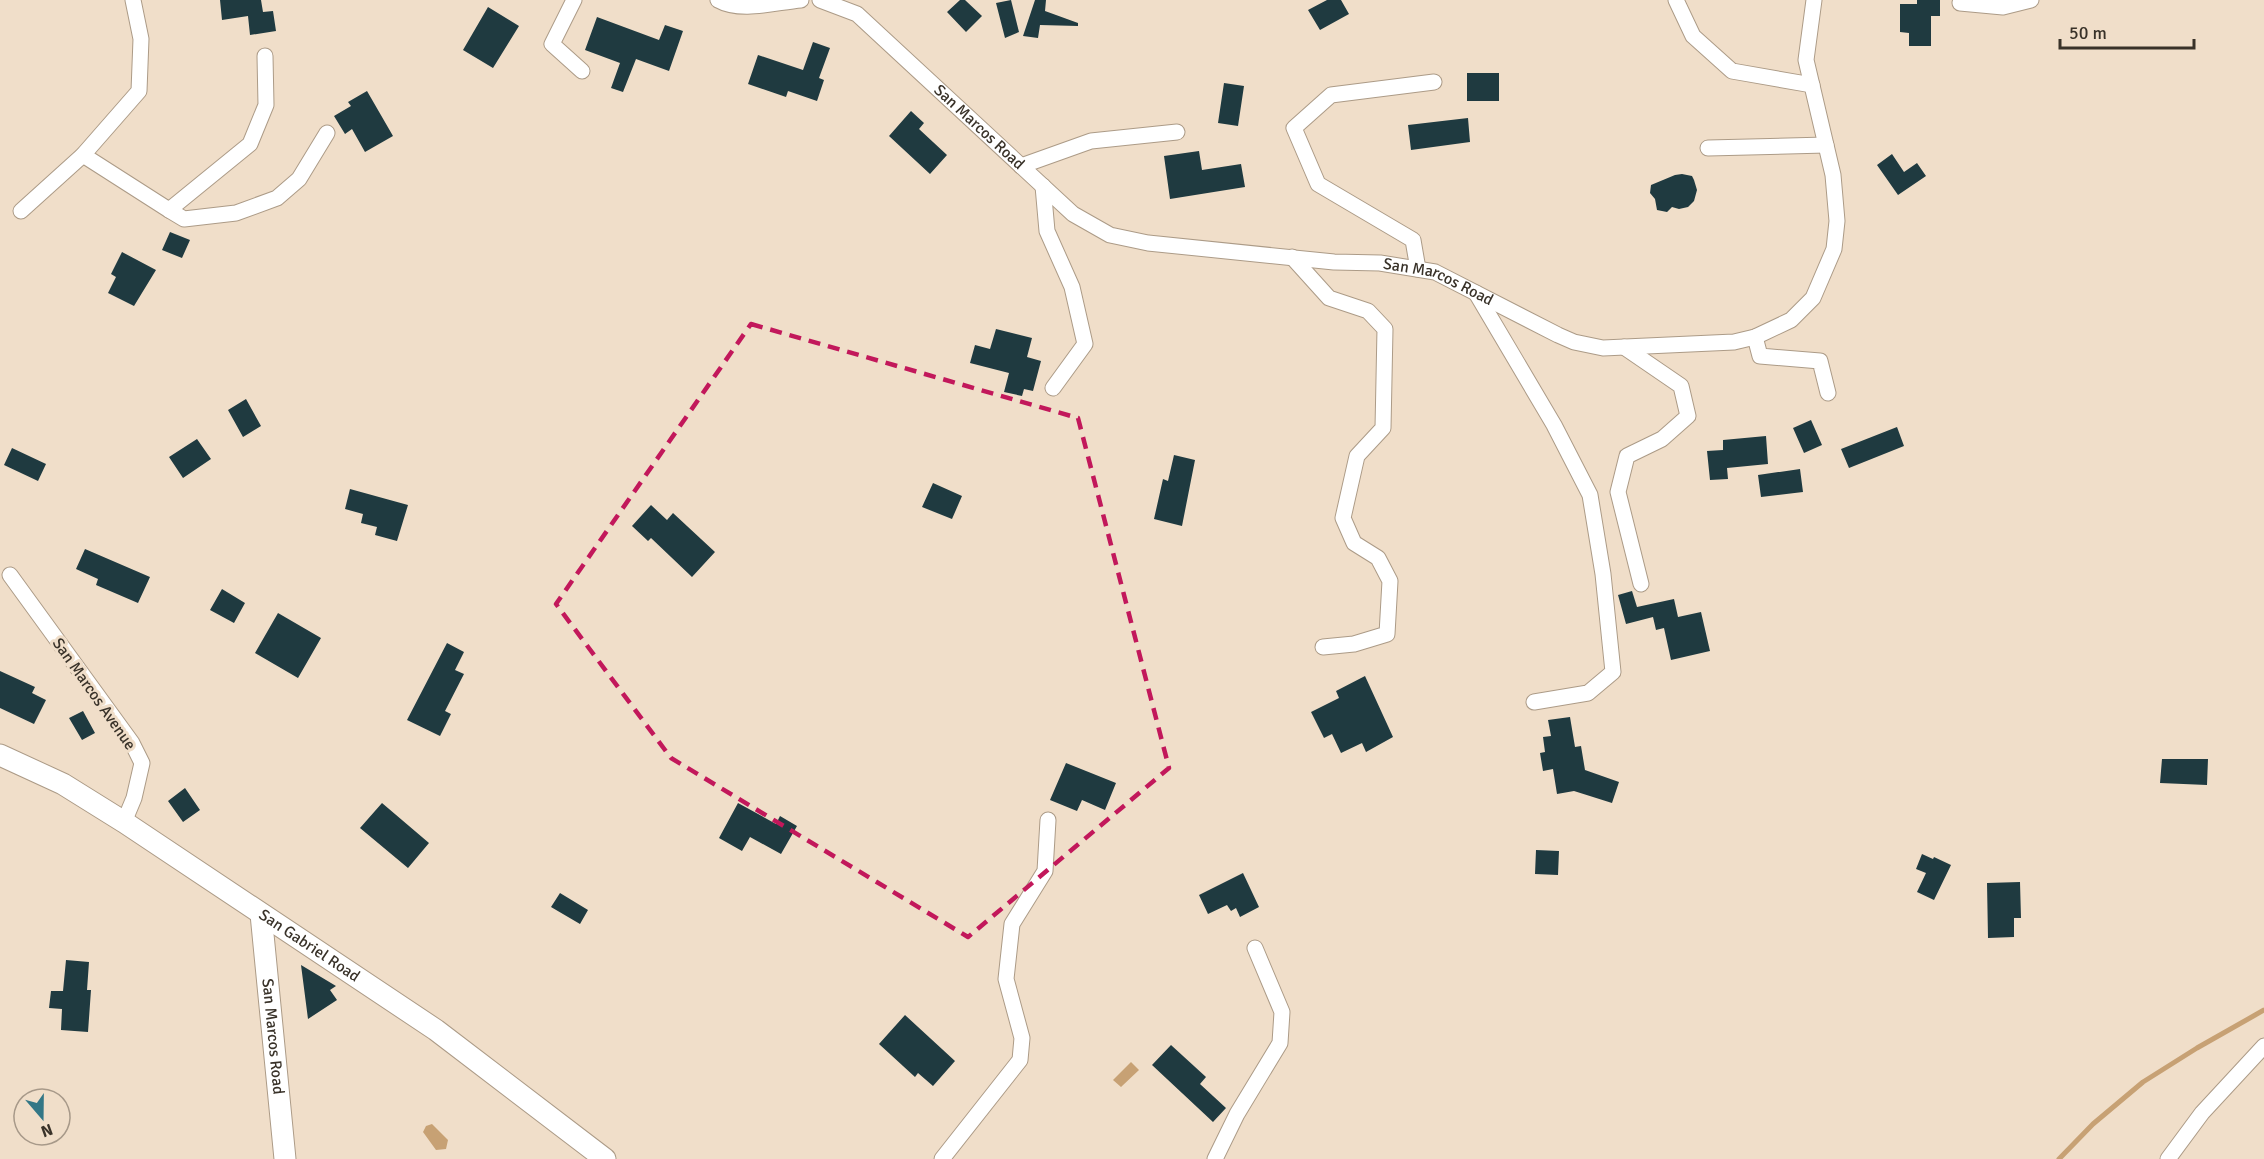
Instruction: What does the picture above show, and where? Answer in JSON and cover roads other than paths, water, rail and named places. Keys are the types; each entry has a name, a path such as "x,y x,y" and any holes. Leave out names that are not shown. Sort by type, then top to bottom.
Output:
{"street":[{"path":"21,211 83,155 139,91 141,39 133,0"},
{"path":"574,0 552,44 582,71"},
{"path":"718,0 741,6 801,0"},
{"name":"San Marcos Road","path":"820,0 857,14 1073,214 1110,235 1148,243 1380,264 1435,272 1574,342 1603,348 1734,342 1755,337 1791,320 1813,298 1830,262 1837,221 1833,175 1806,60 1814,0"},
{"path":"1676,0 1693,36 1732,71 1812,85"},
{"path":"1960,3 2003,7 2031,0"},
{"path":"169,210 250,144 266,105 265,56"},
{"path":"1418,269 1413,240 1318,184 1294,128 1330,95 1434,82"},
{"path":"1021,166 1091,141 1177,132"},
{"path":"83,155 184,219 236,213 277,198 299,178 327,133"},
{"path":"1708,148 1826,145"},
{"path":"1043,186 1047,231 1072,288 1085,344 1053,388"},
{"path":"1292,257 1329,298 1368,312 1385,330 1383,428 1357,456 1343,518 1354,543 1378,558 1390,581 1387,634 1354,644 1323,647"},
{"path":"1476,294 1554,426 1590,495 1603,574 1613,672 1588,693 1534,702"},
{"path":"1755,337 1760,356 1820,361 1828,393"},
{"path":"1624,347 1681,386 1688,416 1662,439 1627,456 1618,492 1641,584"},
{"name":"San Marcos Avenue","path":"10,575 132,743 142,763 134,798 124,822"},
{"name":"San Gabriel Road","path":"0,755 63,784 124,822 436,1030 605,1159"},
{"path":"942,1159 1020,1060 1022,1038 1006,979 1012,924 1045,871 1048,820"},
{"name":"San Marcos Road","path":"261,914 285,1159"},
{"path":"1215,1159 1237,1114 1280,1043 1282,1012 1255,948"},
{"path":"2168,1159 2202,1113 2264,1046"}],"waterway":[{"path":"2059,1159 2093,1124 2143,1082 2264,1010"}]}
